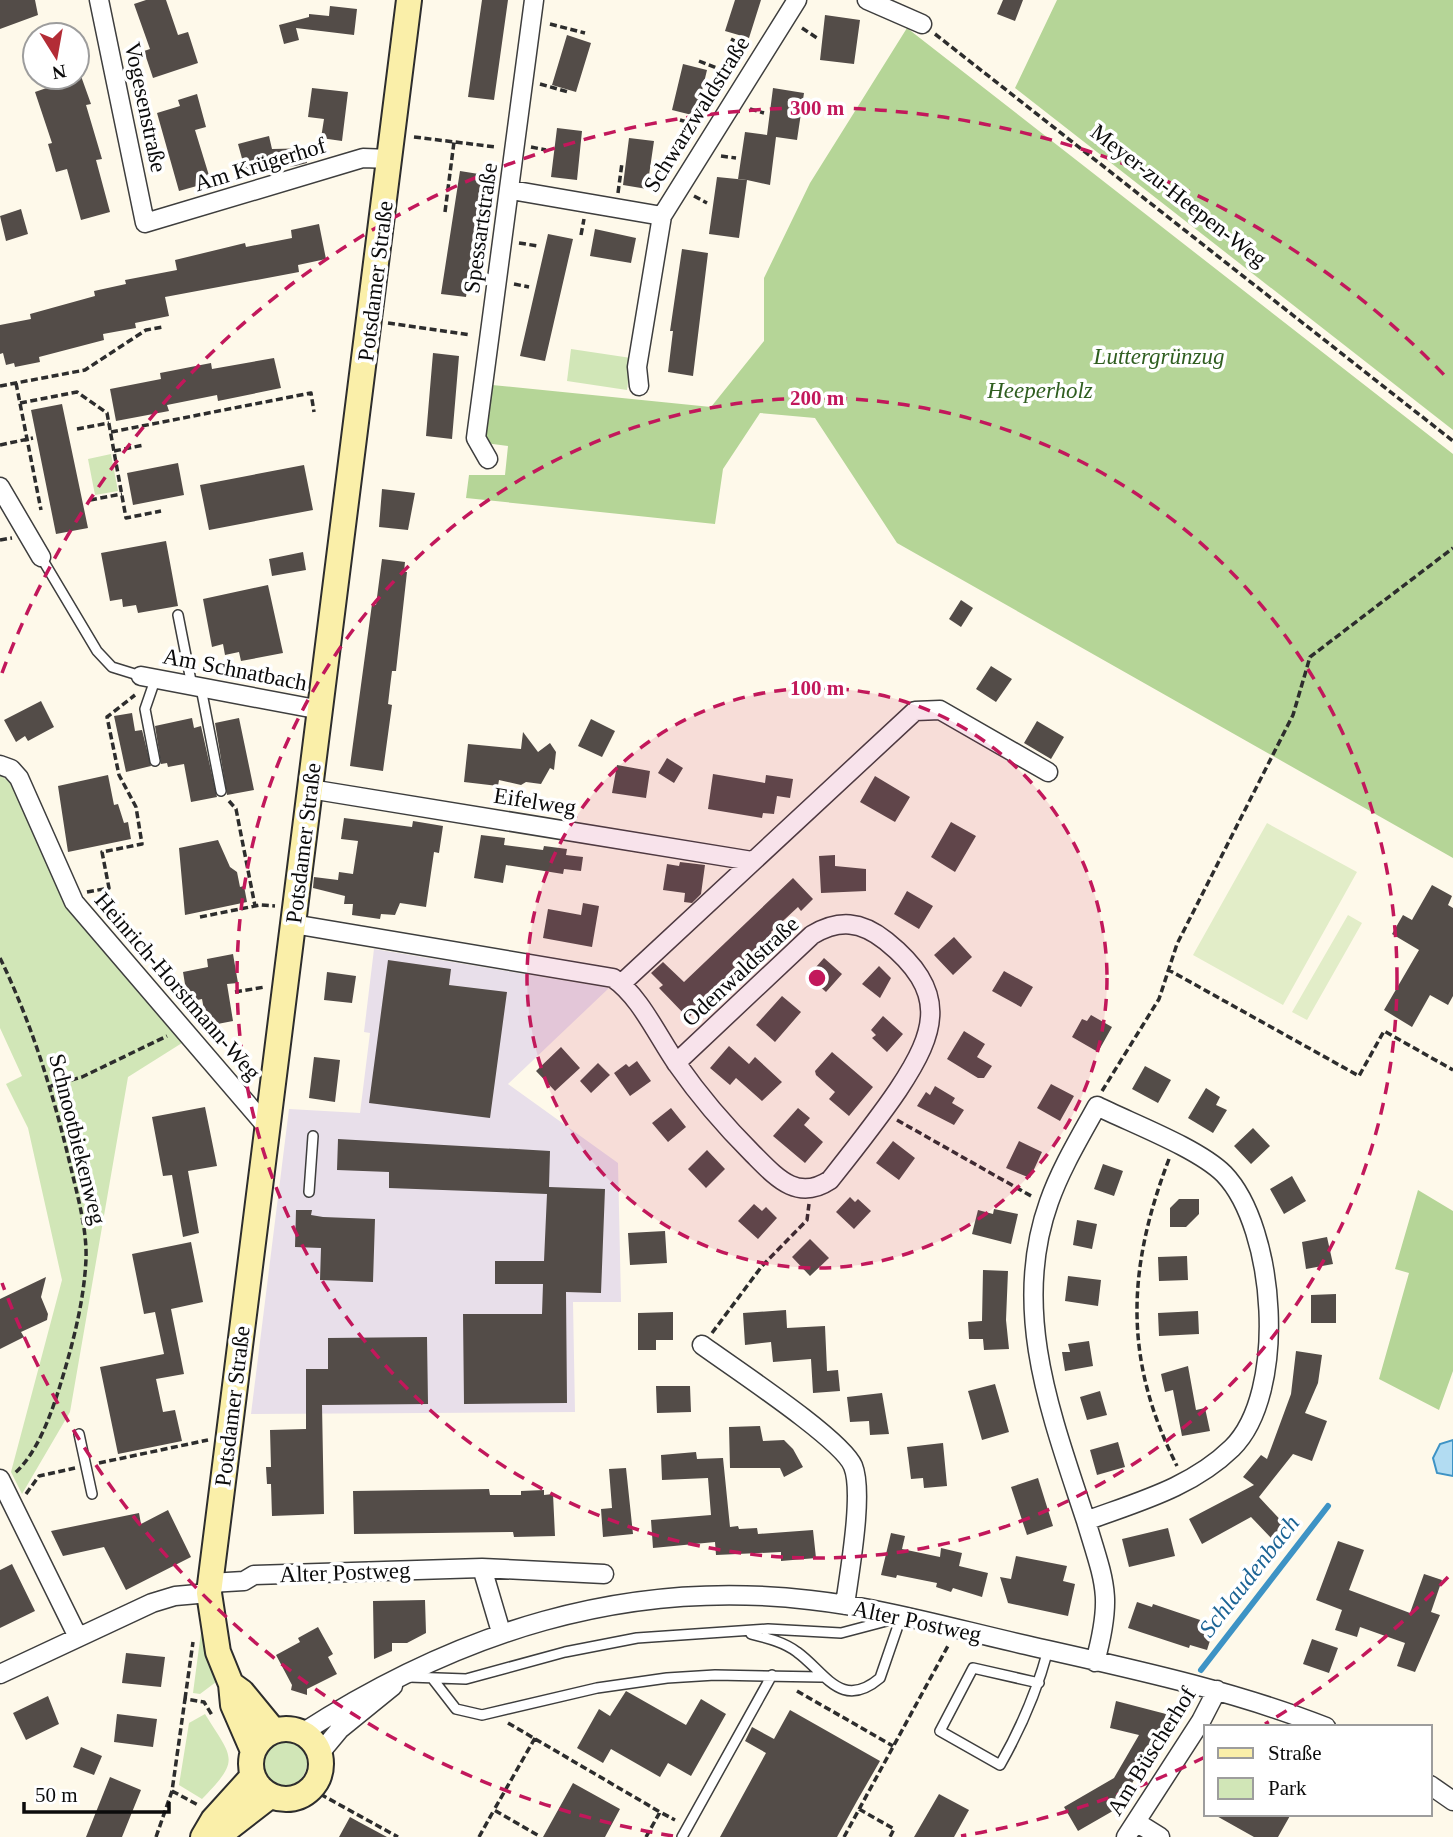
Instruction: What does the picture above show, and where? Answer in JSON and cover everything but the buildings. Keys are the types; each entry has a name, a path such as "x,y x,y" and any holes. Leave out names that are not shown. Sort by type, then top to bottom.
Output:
{"street":[{"name":"Vogesenstraße","path":"99,0 145,223"},
{"name":"Potsdamer Straße","path":"253,1751 233,1705 231,1684 214,1634 210,1588 409,0"},
{"name":"Spessartstraße","path":"488,459 476,438 511,190 534,0"},
{"name":"Schwarzwaldstraße","path":"639,386 637,367 662,216 797,0"},
{"path":"867,0 922,24"},
{"name":"Am Krügerhof","path":"145,223 369,157 390,159"},
{"path":"511,190 662,216"},
{"path":"0,487 41,557"},
{"name":"Am Schnatbach","path":"148,678 321,710"},
{"path":"294,916 607,975 621,984 915,711 940,710 1048,772"},
{"name":"Heinrich-Horstmann-Weg","path":"0,765 11,769 19,778 74,902 267,1127"},
{"name":"Eifelweg","path":"310,789 752,861"},
{"name":"Odenwaldstraße","path":"621,984 676,1063 716,1117 782,1183 797,1188 811,1188 830,1180 883,1112 920,1056 928,1039 931,1014 923,985 896,949 879,935 854,923 828,926 812,935 676,1063"},
{"path":"1086,1521 1186,1483 1234,1447 1244,1432 1264,1382 1268,1318 1259,1247 1244,1202 1223,1174 1174,1144 1097,1106 1048,1202 1034,1273 1033,1314 1044,1392 1107,1594 1106,1621 1095,1662"},
{"path":"702,1345 833,1441 853,1465 856,1496 845,1605"},
{"path":"1,1481 78,1637"},
{"path":"482,1569 501,1632"},
{"name":"Alter Postweg","path":"0,1674 159,1601 244,1581 254,1575 482,1569 604,1574"},
{"name":"Alter Postweg","path":"302,1733 363,1694 454,1650 501,1632 579,1611 658,1598 765,1595 845,1605 1048,1650 1217,1690 1320,1725"},
{"name":"Alter Postweg","path":"320,1753 340,1729 403,1676"},
{"name":"Potsdamer Straße","path":"231,1684 243,1692 274,1731"},
{"name":"Am Büscherhof","path":"1126,1837 1201,1721 1217,1690"},
{"path":"217,1837 270,1796 296,1798 311,1789 321,1768 320,1753 302,1733 284,1728 274,1731 264,1736 253,1751 250,1760 252,1777 270,1796"},
{"path":"203,1837 213,1820 252,1777"},
{"path":"1432,1785 1453,1801"},
{"path":"1136,1822 1160,1837"}],"lane":[{"path":"41,557 97,651 112,667 148,678 145,709 155,761"},
{"path":"178,615 221,790"},
{"path":"309,1192 313,1136"},
{"path":"79,1434 92,1494"},
{"path":"403,1676 454,1680 479,1676 565,1652 637,1638 743,1631 841,1633 901,1617"},
{"path":"743,1631 796,1651 831,1684 849,1690 871,1685 880,1678 901,1617"},
{"path":"1039,1683 973,1668 940,1731 1000,1765 1039,1683 1048,1650"},
{"path":"682,1837 772,1675"},
{"path":"432,1678 456,1709 472,1715 493,1713 643,1681 693,1676 822,1677"}],"path":[{"path":"532,21 585,33"},
{"name":"Meyer-zu-Heepen-Weg","path":"922,24 1453,441"},
{"path":"699,61 724,69 745,83"},
{"path":"524,80 568,92"},
{"path":"408,136 516,150"},
{"path":"445,212 454,142"},
{"path":"616,208 622,163"},
{"path":"370,320 490,337"},
{"path":"0,386 85,370 146,330 163,327"},
{"path":"16,383 41,510"},
{"path":"20,403 77,392 107,413 126,518 160,511"},
{"path":"110,432 311,394 314,412"},
{"path":"192,410 193,416"},
{"path":"77,429 109,423"},
{"path":"0,445 33,438"},
{"path":"114,451 144,445"},
{"path":"90,500 122,494"},
{"path":"1097,1106 1100,1095 1159,999 1177,943 1293,715 1310,657 1453,548"},
{"path":"74,902 86,892 109,888 102,852 142,844 136,807 119,775 107,717 136,693 148,678"},
{"path":"221,790 236,809 255,906"},
{"path":"200,917 255,906 294,916"},
{"name":"Schnootbiekenweg","path":"0,958 15,989 51,1086 85,1244 85,1277 78,1321 56,1397 32,1452 21,1468 1,1481"},
{"path":"1167,969 1359,1076 1384,1031 1453,1070"},
{"path":"235,992 267,986 284,989"},
{"path":"51,1086 82,1077 149,1047 181,1027"},
{"path":"883,1112 1040,1201 1048,1202"},
{"path":"1174,1144 1150,1208 1142,1241 1137,1318 1143,1375 1151,1405 1186,1483"},
{"path":"702,1345 762,1266 807,1220 811,1188"},
{"path":"16,1510 39,1476 211,1439"},
{"path":"844,1837 954,1629"},
{"path":"156,1837 172,1791 193,1640"},
{"path":"785,1676 796,1690 893,1745"},
{"path":"186,1699 204,1702"},
{"path":"493,1713 688,1827"},
{"path":"479,1837 535,1738"},
{"path":"311,1789 398,1837"},
{"path":"859,1809 894,1829 890,1837"},
{"path":"494,1810 539,1836"},
{"path":"646,1837 660,1812"}],"shaded area":[{"path":"374,949 609,988 508,1084 618,1163 621,1302 573,1302 575,1412 251,1414 289,1109 360,1113 370,1033 364,1032"}],"green space":[{"path":"1057,0 1453,0 1453,430 1015,88"},
{"name":"Heeperholz","path":"907,28 1453,454 1453,858 897,543 815,418 760,413 723,469 715,524 466,498 469,475 505,475 508,446 485,443 492,385 711,407 764,341 764,278 810,183"},
{"path":"571,349 631,358 627,390 567,381"},
{"path":"111,454 118,491 95,495 88,459"},
{"path":"0,775 14,785 71,910 182,1043 128,1077 70,1412 22,1494 11,1472 62,1280 28,1128 6,1084 22,1076 0,1028"},
{"path":"1267,823 1357,872 1283,1005 1193,955"},
{"path":"1348,915 1362,923 1307,1020 1292,1012"},
{"path":"1418,1190 1453,1211 1453,1371 1439,1410 1379,1379 1409,1273 1395,1269"},
{"path":"201,1632 216,1682 200,1694 193,1693"},
{"path":"205,1714 229,1758 223,1775 202,1799 179,1785 189,1723"},
{"path":"284,1740 300,1747 307,1763 300,1779 284,1786 268,1779 261,1763 268,1747"}],"water":[{"path":"1453,1440 1453,1476 1437,1473 1433,1458 1440,1444"}],"waterway":[{"name":"Schlaudenbach","path":"1201,1670 1328,1506"}],"park label":[{"name":"Luttergrünzug","path":"1159,356"}]}
